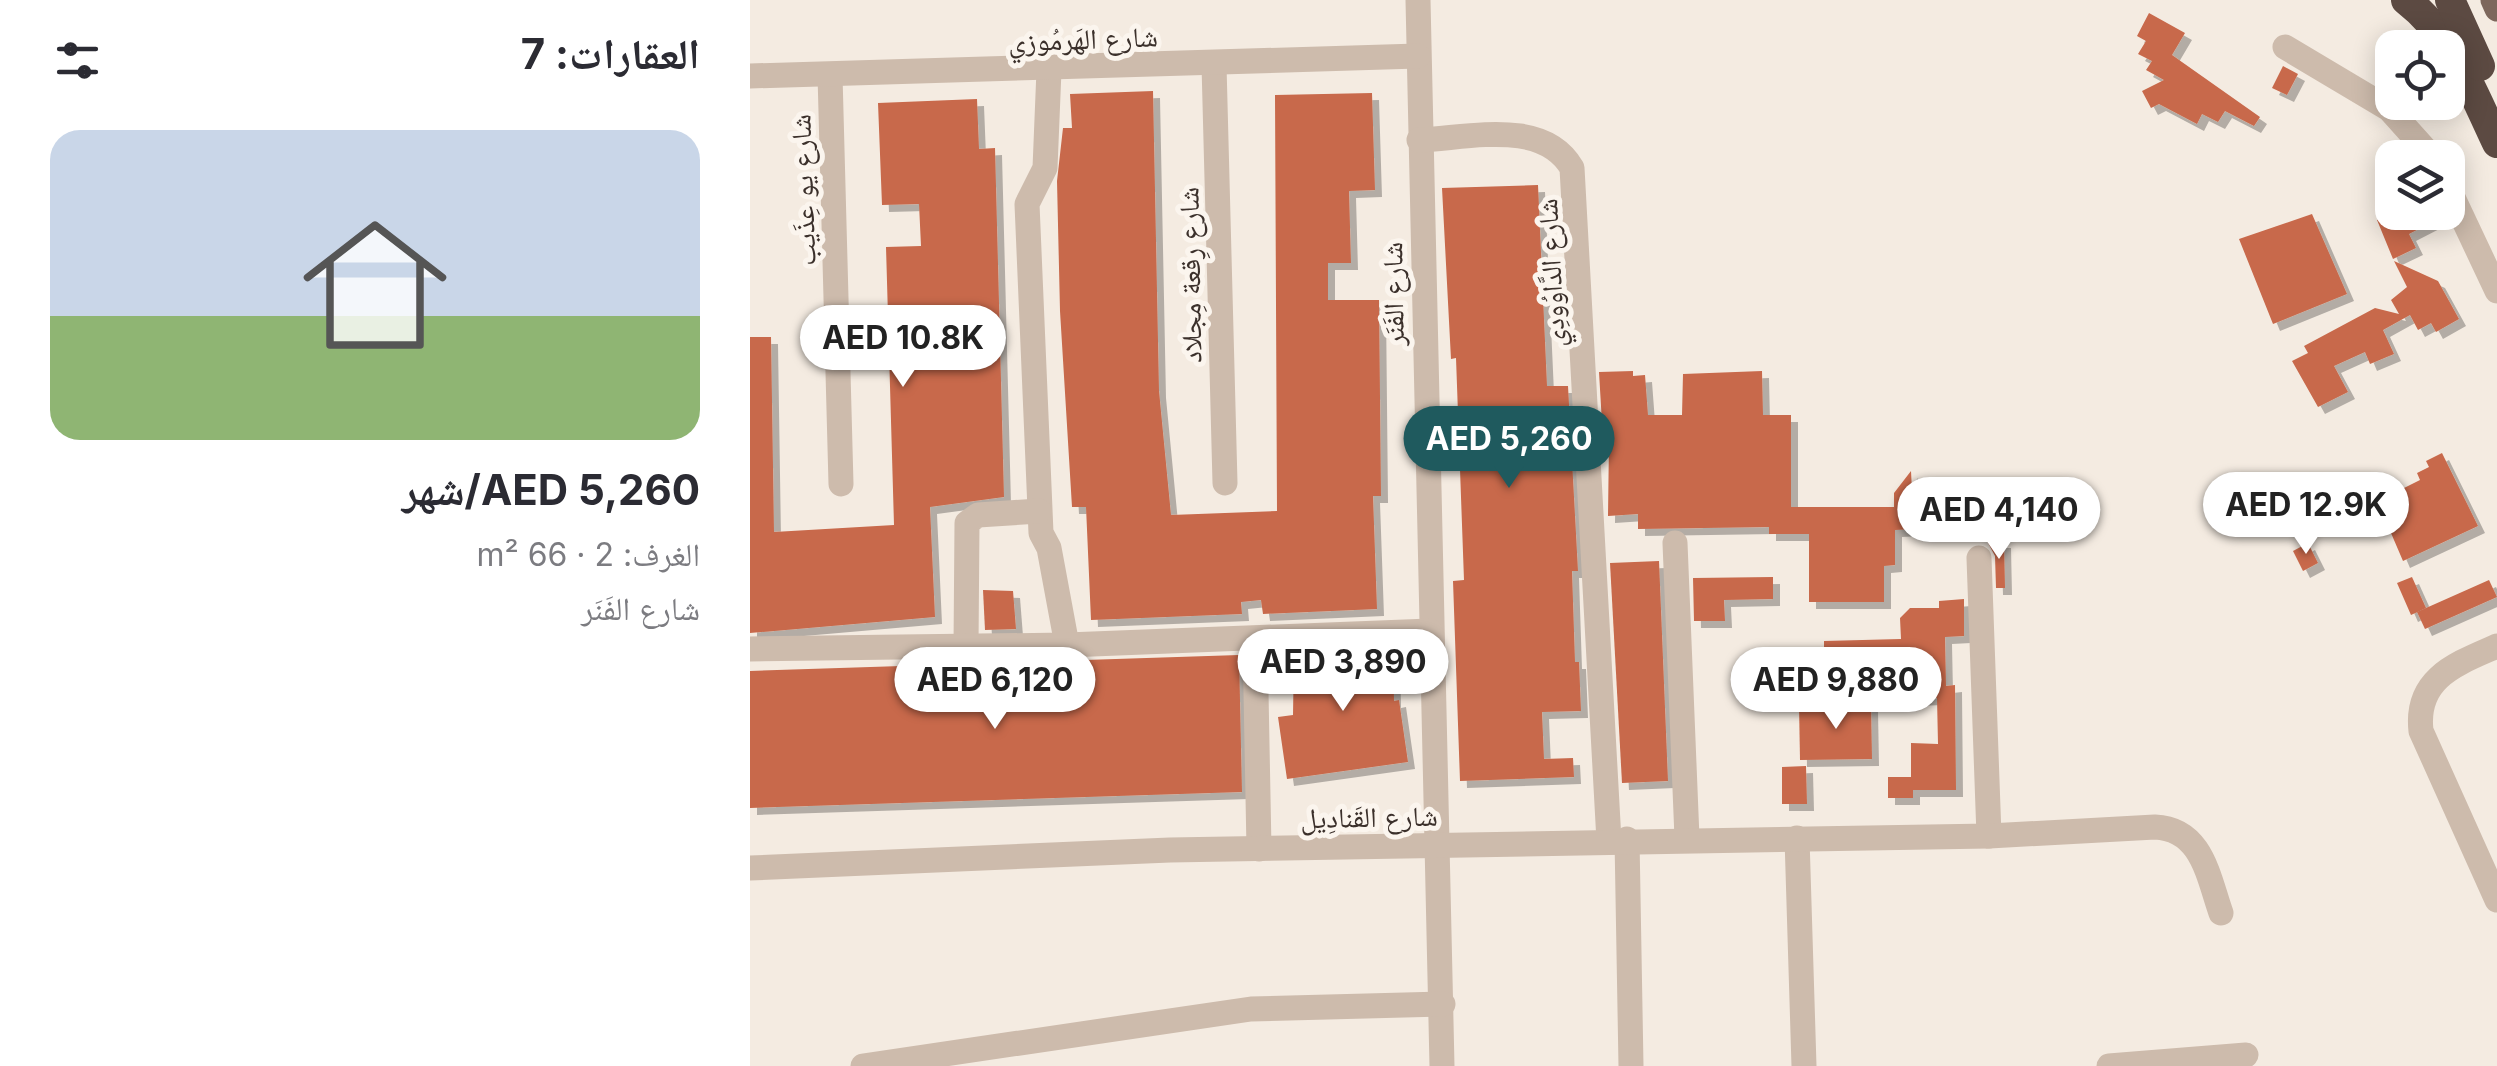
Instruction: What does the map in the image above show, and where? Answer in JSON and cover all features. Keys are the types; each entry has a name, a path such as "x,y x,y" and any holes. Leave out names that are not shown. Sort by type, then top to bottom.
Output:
{"highway":[{"path":"2406,0 2428,17 2455,54 2497,144"},
{"path":"2450,0 2497,103"}],"main road":[{"path":"2492,0 2497,10"}],"street":[{"name":"شارع الفَنَر","path":"1418,0 1442,1066"},
{"path":"2285,46 2389,108 2417,140"},
{"name":"شارع الهَرمُوزي","path":"750,76 1418,56"},
{"name":"شارع رِقعة مِجلاد","path":"1214,65 1225,483"},
{"path":"1050,70 1045,168 1027,204 1039,511 1067,645"},
{"name":"شارع يو عِذَيب","path":"830,75 841,484"},
{"name":"شارع الدَّاوُودِي","path":"1419,140 1539,138 1565,155 1572,168 1631,1066"},
{"path":"2465,223 2497,291"},
{"path":"966,646 967,523 978,515 1039,511"},
{"path":"1676,543 1688,838"},
{"path":"1979,558 1990,836"},
{"path":"750,649 1067,645 1430,631"},
{"path":"1254,640 1259,849"},
{"path":"2497,646 2440,674 2429,685 2419,715 2427,745 2497,900"},
{"name":"شارع القَنادِيل","path":"750,868 1259,849 1688,838 1990,836 2171,827 2194,842 2222,913"},
{"path":"1796,838 1804,1066"},
{"path":"863,1066 1251,1009 1442,1004"},
{"path":"2109,1066 2246,1054"}],"building":[{"path":"2149,13 2185,33 2172,55 2260,117 2254,126 2225,111 2218,122 2202,114 2197,124 2159,104 2151,108 2142,91 2164,80 2146,70 2152,61 2138,54 2146,41 2137,36"},
{"path":"2283,66 2298,74 2287,95 2272,88"},
{"path":"1153,91 1159,391 1171,515 1277,511 1275,95 1372,93 1375,190 1349,191 1351,263 1328,263 1328,300 1379,300 1381,496 1373,496 1377,609 1263,614 1261,600 1241,602 1242,614 1091,620 1086,507 1072,507 1060,311 1057,181 1063,128 1072,128 1070,94"},
{"path":"977,99 979,149 995,148 1004,497 930,507 935,617 750,633 750,337 771,337 774,532 894,525 886,247 921,246 919,204 882,205 878,103"},
{"path":"1538,185 1547,386 1568,386 1578,571 1572,571 1575,662 1579,662 1581,711 1542,712 1544,759 1573,758 1574,777 1460,781 1453,581 1464,580 1456,358 1451,359 1442,188"},
{"path":"2312,214 2347,294 2273,324 2239,239"},
{"path":"2381,230 2417,230 2409,234 2416,248 2393,259"},
{"path":"2394,261 2438,281 2459,319 2436,332 2431,323 2418,330 2410,315 2383,330 2394,354 2370,364 2365,352 2334,366 2348,392 2318,407 2292,361 2308,353 2304,346 2375,308 2399,314 2391,300 2407,287"},
{"path":"1633,371 1633,376 1645,375 1648,415 1682,415 1683,374 1762,371 1763,415 1791,415 1791,507 1894,507 1894,493 1911,471 1914,529 1895,530 1895,565 1884,566 1884,602 1809,602 1809,534 1769,534 1769,527 1638,529 1638,514 1608,516 1609,440 1603,440 1599,372"},
{"path":"2442,453 2478,526 2403,561 2370,484 2385,477 2389,486 2397,483 2400,490 2420,480 2417,473 2429,467 2426,461"},
{"path":"1976,504 1976,524 1947,524 1923,505"},
{"path":"1987,541 2004,541 2005,588 1996,588 1995,556"},
{"path":"2308,543 2318,563 2303,571 2293,551"},
{"path":"1659,561 1668,781 1622,783 1610,563"},
{"path":"1773,577 1773,599 1724,600 1725,621 1694,621 1693,578"},
{"path":"2412,577 2426,608 2411,615 2397,583"},
{"path":"2489,580 2497,597 2425,629 2417,612"},
{"path":"983,590 1013,591 1016,629 985,630"},
{"path":"1964,599 1964,636 1945,637 1946,686 1955,685 1956,790 1913,790 1913,798 1888,798 1888,777 1911,777 1911,743 1938,744 1937,698 1880,700 1880,664 1824,665 1824,641 1901,639 1900,618 1910,608 1939,608 1939,601"},
{"path":"1393,649 1394,701 1399,700 1408,762 1287,779 1278,717 1293,715 1294,652"},
{"path":"1239,655 1242,792 750,808 750,671"},
{"path":"1871,704 1872,759 1800,760 1799,705"},
{"path":"1806,766 1807,804 1782,804 1782,767"}]}
